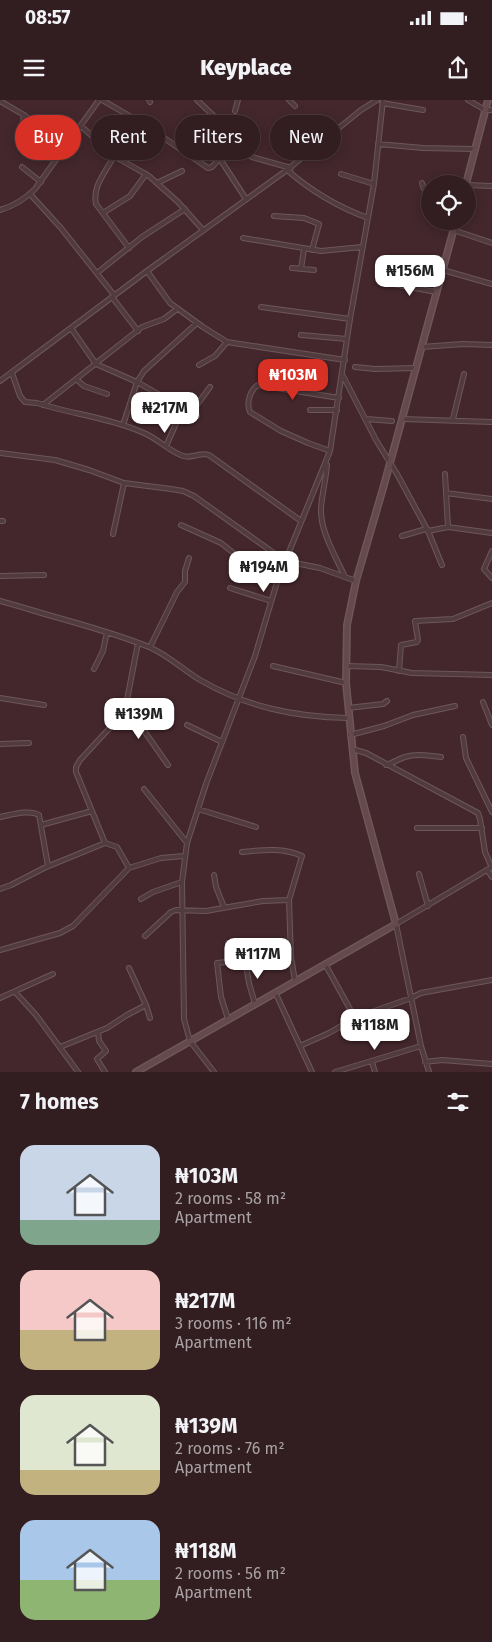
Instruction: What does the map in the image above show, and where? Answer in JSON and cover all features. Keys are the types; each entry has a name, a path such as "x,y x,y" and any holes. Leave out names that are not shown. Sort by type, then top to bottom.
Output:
{"main road":[{"path":"469,175 488,100"},
{"path":"136,1072 396,924 355,773 346,683 347,625 356,581 453,230"}],"street":[{"path":"91,135 81,126 100,100 145,125 175,146"},
{"path":"197,100 213,115"},
{"path":"235,111 238,100"},
{"path":"289,100 295,106"},
{"path":"0,382 147,270 289,169 361,110 377,100"},
{"path":"468,100 485,110 492,110"},
{"path":"0,102 24,115"},
{"path":"344,575 333,552 322,518 321,507 327,462 343,376 350,319 374,184 382,102 423,110"},
{"path":"378,144 423,148 475,149"},
{"path":"0,210 12,207 30,194 56,160"},
{"path":"112,160 95,189 96,204 129,248"},
{"path":"121,160 146,174 157,183 204,230"},
{"path":"194,160 204,167 210,168 219,160"},
{"path":"221,160 246,200"},
{"path":"260,160 289,169 327,200 368,218"},
{"path":"22,167 41,182"},
{"path":"157,183 182,171"},
{"path":"103,213 130,196 146,174"},
{"path":"341,174 374,184"},
{"path":"476,185 492,186"},
{"path":"30,194 61,228 97,273 138,331"},
{"path":"97,273 142,237 185,210"},
{"path":"274,216 304,218 319,224 312,250"},
{"path":"453,230 492,243"},
{"path":"243,238 321,251 362,247"},
{"path":"301,269 304,249"},
{"path":"292,268 314,270"},
{"path":"147,270 170,303 227,342 345,360"},
{"path":"442,270 492,284"},
{"path":"388,284 436,292"},
{"path":"262,307 350,319"},
{"path":"43,405 147,324 164,319 177,309"},
{"path":"123,425 137,382 149,366 198,323"},
{"path":"72,328 96,364 137,382 196,416"},
{"path":"301,334 347,339"},
{"path":"198,366 215,356 227,342"},
{"path":"422,347 463,344 492,345"},
{"path":"355,367 375,369 416,368"},
{"path":"12,373 22,400 25,402 123,425 145,433 173,452 186,457 203,453 209,455 301,521"},
{"path":"453,419 464,374"},
{"path":"343,376 376,440 427,530 442,565"},
{"path":"76,379 84,386 107,394"},
{"path":"330,450 308,444 282,431 250,412 247,406 254,388 258,385 339,398"},
{"path":"190,413 210,388"},
{"path":"166,446 183,408"},
{"path":"310,410 337,410"},
{"path":"366,419 392,421"},
{"path":"402,419 453,419 492,422"},
{"path":"0,453 55,460 124,483 177,490 194,496 285,561 320,568 344,575 356,581"},
{"path":"214,1072 190,1041 184,1019 182,882 184,856 198,809 255,656 278,579 315,486 327,462"},
{"path":"445,474 448,527"},
{"path":"113,534 124,483"},
{"path":"446,493 492,499"},
{"path":"181,525 222,543 246,562 278,579"},
{"path":"402,536 448,527 492,533"},
{"path":"491,575 484,569 492,551"},
{"path":"150,647 185,582 185,571 189,558"},
{"path":"0,576 44,575"},
{"path":"230,588 271,601"},
{"path":"0,601 107,632 150,647 199,679 238,698 269,709 305,716 348,718"},
{"path":"399,671 401,645 418,640 415,621 453,618 492,603"},
{"path":"94,669 103,651 107,632"},
{"path":"105,843 76,772 76,767 80,760 118,719 126,705 138,643"},
{"path":"273,666 346,683"},
{"path":"346,666 380,667 399,671 492,675"},
{"path":"0,698 44,705"},
{"path":"348,708 383,704 387,700"},
{"path":"483,702 492,725"},
{"path":"126,705 168,765"},
{"path":"350,735 384,726 413,715 456,706"},
{"path":"186,725 222,742"},
{"path":"463,737 466,758 492,812"},
{"path":"0,744 29,744"},
{"path":"352,750 366,753 478,813 492,878"},
{"path":"386,765 402,758 419,754 442,757"},
{"path":"394,763 396,770"},
{"path":"144,789 187,843"},
{"path":"198,809 256,827"},
{"path":"41,825 92,811"},
{"path":"0,817 36,812 39,815 48,866"},
{"path":"417,828 482,828"},
{"path":"0,889 48,866 105,843 117,847 129,868"},
{"path":"242,852 273,850 302,856 288,900 291,957 296,981"},
{"path":"0,950 60,933 73,926 129,868 161,858 184,856"},
{"path":"428,1072 396,924 491,869"},
{"path":"419,874 428,906"},
{"path":"214,875 216,887 224,907"},
{"path":"141,898 182,882"},
{"path":"145,936 171,912 182,910 206,911 257,901 288,900"},
{"path":"228,943 243,948 249,984 255,1004"},
{"path":"228,1018 220,993 217,963 246,960"},
{"path":"325,964 355,1018"},
{"path":"129,968 150,1018"},
{"path":"0,998 53,974"},
{"path":"300,1046 329,1033 355,1018 421,993 492,980"},
{"path":"14,992 36,1015 78,1072"},
{"path":"275,992 312,1072"},
{"path":"60,1047 98,1032 146,1005"},
{"path":"98,1032 99,1041 106,1051 97,1059 105,1072"},
{"path":"335,1072 421,1046"},
{"path":"426,1062 442,1060 492,1064"},
{"path":"372,1062 375,1072"}]}
